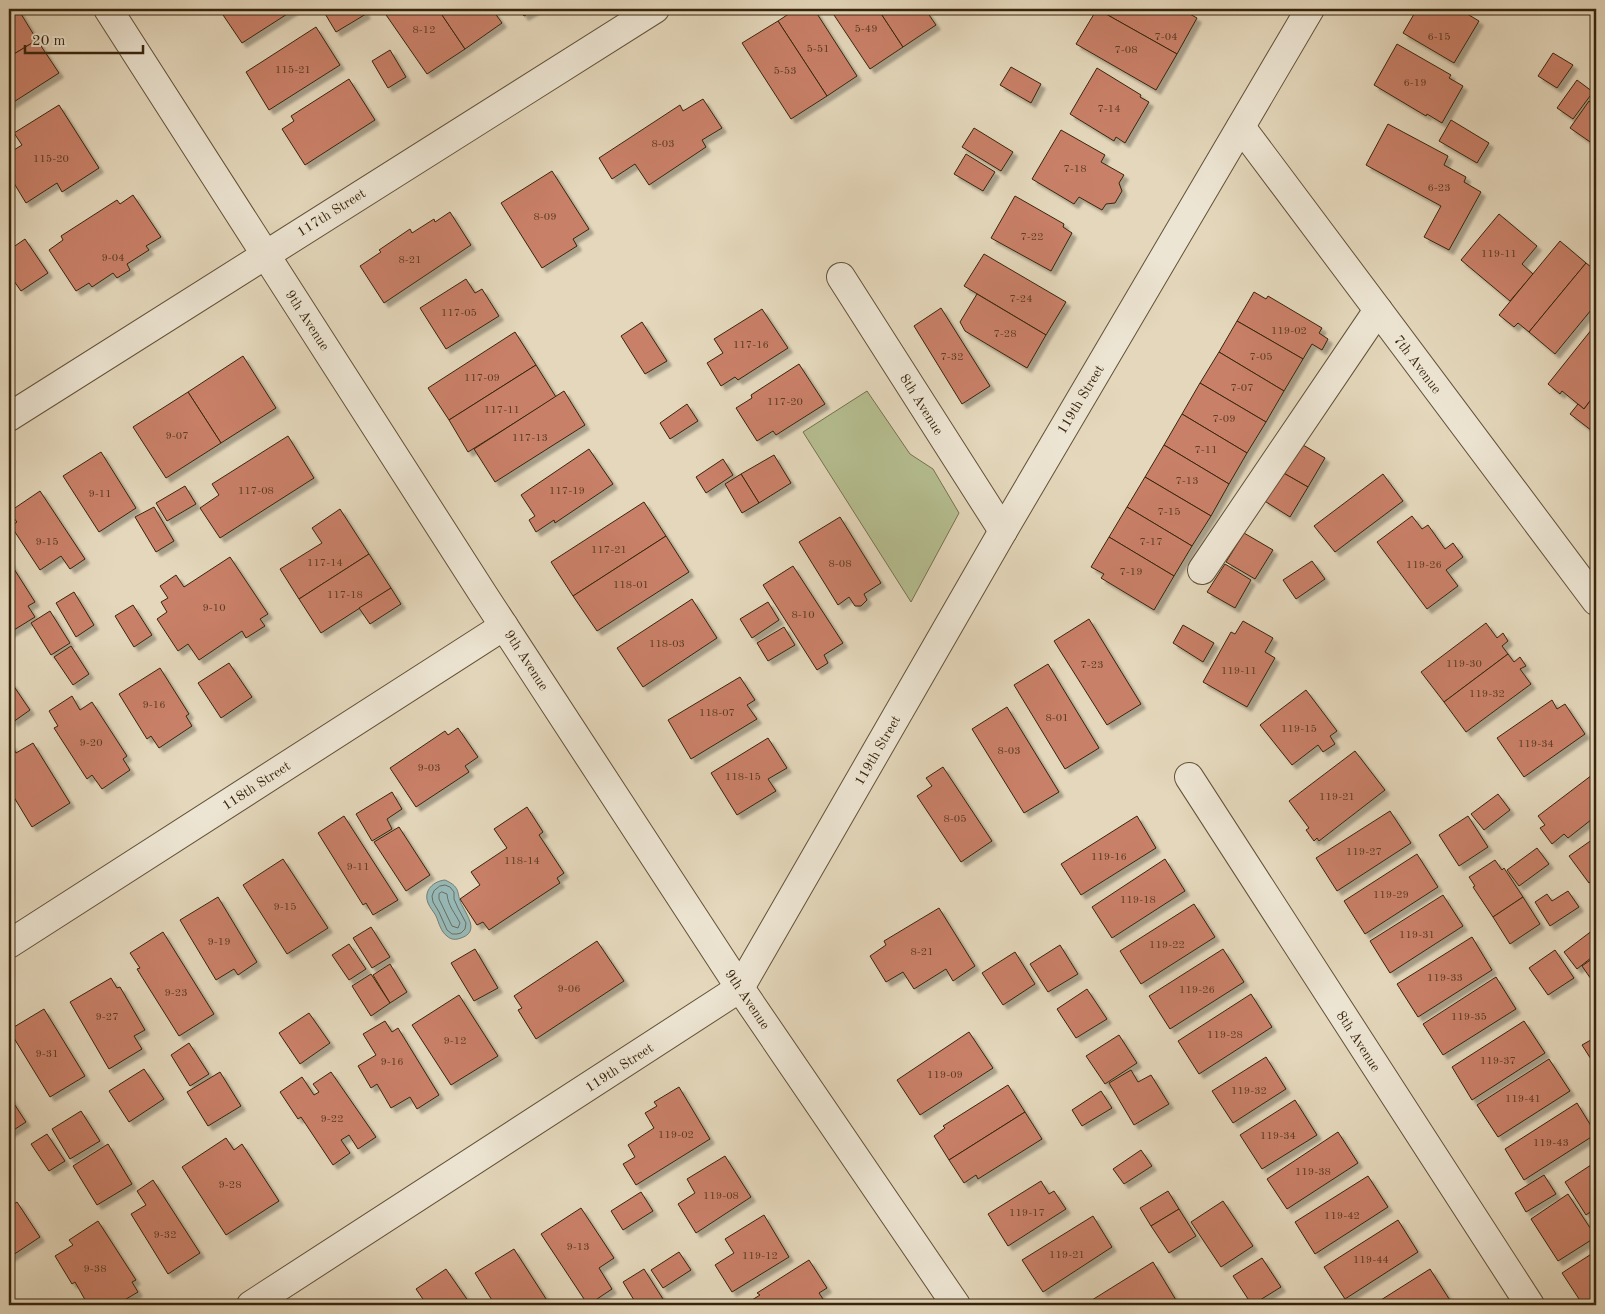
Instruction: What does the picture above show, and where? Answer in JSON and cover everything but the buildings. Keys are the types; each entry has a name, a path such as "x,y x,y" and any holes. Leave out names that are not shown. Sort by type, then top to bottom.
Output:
{"street":[{"name":"9th Avenue","path":"108,9 504,626 740,988 956,1305"},
{"name":"117th Street","path":"9,417 655,9"},
{"name":"119th Street","path":"251,1305 740,988 1003,531 1310,9"},
{"name":"7th Avenue","path":"1240,127 1596,601"},
{"name":"8th Avenue","path":"841,277 1003,531"},
{"path":"1202,570 1378,310"},
{"name":"118th Street","path":"9,944 504,626"},
{"name":"8th Avenue","path":"1189,777 1530,1305"}],"green space":[{"path":"867,391 910,454 933,469 959,513 911,602 803,432"}],"water":[{"path":"445,880 456,889 471,924 470,932 457,939 450,938 443,932 427,898 428,890 433,884"}]}
